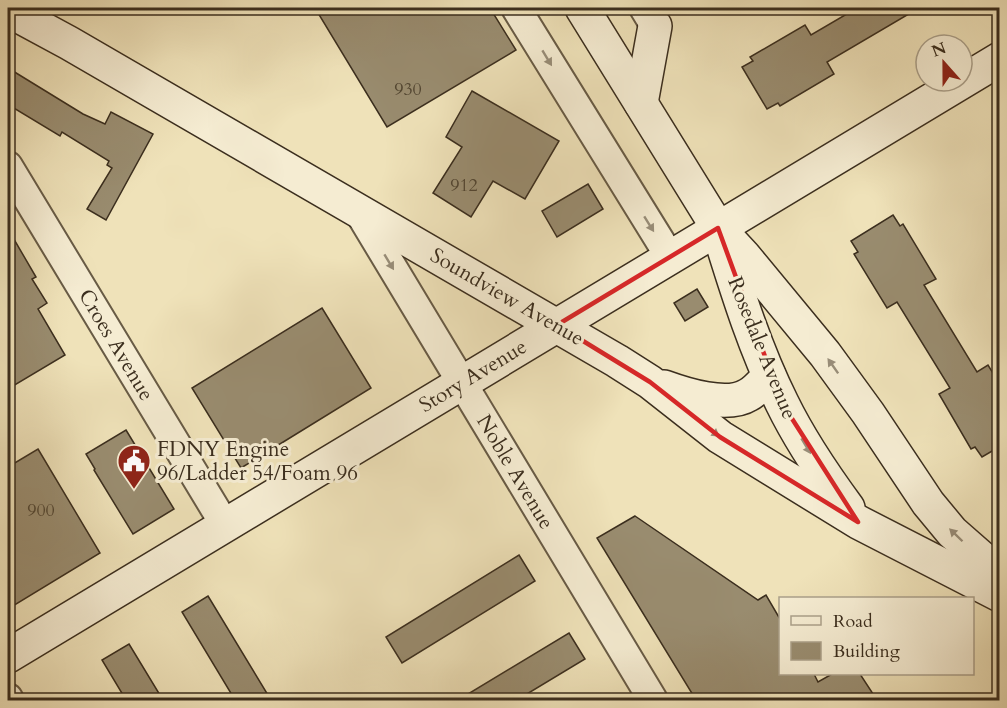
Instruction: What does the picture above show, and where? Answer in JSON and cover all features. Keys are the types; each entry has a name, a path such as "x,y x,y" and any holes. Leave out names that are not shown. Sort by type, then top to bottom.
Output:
{"main road":[{"name":"Rosedale Avenue","path":"582,8 718,228 825,354 868,413 928,503 952,532 999,574"},
{"name":"Soundview Avenue","path":"11,16 69,43 557,325 650,382 720,437 858,522 999,595"},
{"path":"642,103 649,17"},
{"name":"Story Avenue","path":"8,656 999,59"},
{"name":"Rosedale Avenue","path":"718,228 751,330 769,376 807,449 858,522"},
{"path":"650,382 708,399 736,400 748,395 769,376"}],"street":[{"path":"516,8 670,257"},
{"name":"Croes Avenue","path":"8,166 225,525"},
{"name":"Noble Avenue","path":"359,212 653,700"}],"highlighted area":[{"path":"718,228 782,403 858,522 720,437 650,382 557,325"}],"building":[{"path":"315,8 490,8 516,50 387,127"},
{"path":"857,8 919,8 827,62 834,74 780,106 778,103 767,109 742,67 753,61 750,57 805,25 811,35"},
{"path":"8,68 83,114 105,124 111,112 153,134 106,220 87,209 112,168 107,165 109,161 62,132 60,136 12,107 8,99"},
{"path":"472,91 559,141 525,199 493,181 471,217 433,193 462,147 446,137"},
{"path":"588,184 603,209 557,237 542,211"},
{"path":"893,215 900,226 903,224 936,279 924,285 977,372 988,365 999,383 999,447 982,457 975,447 971,449 939,394 950,388 897,302 887,308 854,254 858,252 851,241"},
{"path":"8,229 36,277 32,279 47,303 38,309 65,355 8,389"},
{"path":"697,289 708,307 685,321 674,303"},
{"path":"322,308 371,388 241,468 192,388"},
{"name":"FDNY Engine 96/Ladder 54/Foam 96","path":"126,430 174,509 133,534 86,454"},
{"path":"38,449 100,553 8,609 8,467"},
{"path":"635,516 758,600 766,595 779,617 779,675 814,675 818,682 830,675 861,675 877,700 696,700 597,538"},
{"path":"519,555 535,581 402,663 386,637"},
{"path":"208,596 271,700 235,700 182,612"},
{"path":"569,633 585,659 517,700 458,700"},
{"path":"129,644 163,700 126,700 102,660"}],"place":[{"name":"FDNY Engine 96/Ladder 54/Foam 96","path":"134,490"}]}
